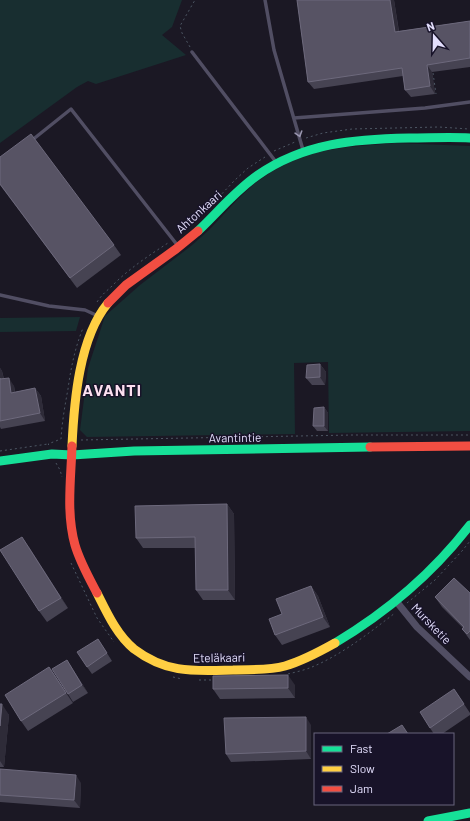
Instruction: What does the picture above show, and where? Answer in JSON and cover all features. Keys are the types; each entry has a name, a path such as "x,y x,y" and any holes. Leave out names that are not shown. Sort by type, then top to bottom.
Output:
{"main road":[{"name":"Ahtonkaari","path":"72,454 75,404 79,380 95,314 176,243 210,220 256,176 276,163 304,151 337,142 383,138 470,138"},
{"name":"Avantintie","path":"0,461 52,454 134,451 470,446"},
{"name":"Eteläkaari","path":"72,454 71,521 76,550 84,568 122,636 132,647 154,661 181,670 199,671 268,669 300,660 334,645 366,623 398,605 449,551 470,525"},
{"path":"428,821 470,813"}],"street":[{"name":"Mursketie","path":"398,605 417,627 470,677"}],"lane":[{"path":"265,0 274,50 304,151"},
{"path":"192,52 276,163"},
{"path":"294,118 425,108 470,102"},
{"path":"29,142 70,110 176,243"},
{"path":"0,295 49,306 84,310 95,314"}],"path":[{"path":"192,52 180,26 195,0"},
{"path":"432,73 436,94"},
{"path":"216,200 248,168 269,154 301,139 323,133 352,129 439,127 470,129"},
{"path":"95,314 100,298 117,280 148,256 176,243"},
{"path":"0,450 48,444 61,439 62,423 74,355 84,325"},
{"path":"80,440 332,435 470,435"},
{"path":"48,444 49,448"},
{"path":"54,461 63,478"},
{"path":"289,674 311,668 359,641 398,605 435,580 470,541"},
{"path":"70,559 97,618 114,641"},
{"path":"171,676 176,679 187,679"},
{"path":"194,679 215,680"}],"green space":[{"path":"0,0 182,0 172,27 162,35 186,55 96,84 88,81 77,87 0,143"},
{"path":"395,143 470,146 470,431 329,433 328,362 294,363 295,434 87,437 80,430 88,368 105,316 140,285 191,246 209,230 254,184 271,172 292,161 318,152 348,147"},
{"path":"80,317 76,331 0,332 0,318"}],"building":[{"path":"297,0 390,0 395,32 470,21 470,58 427,65 430,86 405,90 402,68 308,82"},
{"path":"31,134 114,245 70,278 0,184 0,157"},
{"path":"320,364 320,377 306,378 307,365"},
{"path":"9,378 11,393 35,388 40,413 0,421 0,379"},
{"path":"324,407 324,426 313,426 314,408"},
{"path":"227,504 228,590 196,590 195,537 136,538 135,506"},
{"path":"22,537 61,598 39,611 0,550"},
{"path":"454,578 470,593 470,631 467,634 462,629 464,627 435,597"},
{"path":"311,586 323,617 275,635 269,619 282,614 276,599"},
{"path":"98,639 107,653 87,667 77,652"},
{"path":"67,660 82,685 68,694 52,669"},
{"path":"49,667 66,693 21,721 5,695"},
{"path":"288,675 288,688 213,689 213,676"},
{"path":"454,689 464,704 430,728 420,712"},
{"path":"0,704 2,704 0,726"},
{"path":"306,717 306,751 226,754 224,718"},
{"path":"402,725 407,733 389,733"},
{"path":"0,769 76,775 74,800 0,795"}],"traffic: fast":[{"path":"198,231 234,195 258,175 275,164 312,149 369,140 409,138 470,138"},
{"path":"0,461 52,454 72,455 134,451 370,447"},
{"path":"335,643 391,605 441,559 470,525"},
{"path":"428,821 470,813"}],"traffic: slow":[{"path":"72,446 74,410 84,352 98,317 108,303"},
{"path":"97,593 122,637 134,649 146,657 170,667 206,671 272,669 298,662 335,643"}],"traffic: jam":[{"path":"108,303 126,285 176,249 198,231"},
{"path":"72,446 70,496 72,533 79,558 97,593"},
{"path":"370,447 470,446"}],"district":[{"name":"AVANTI","path":"112,390"}]}
